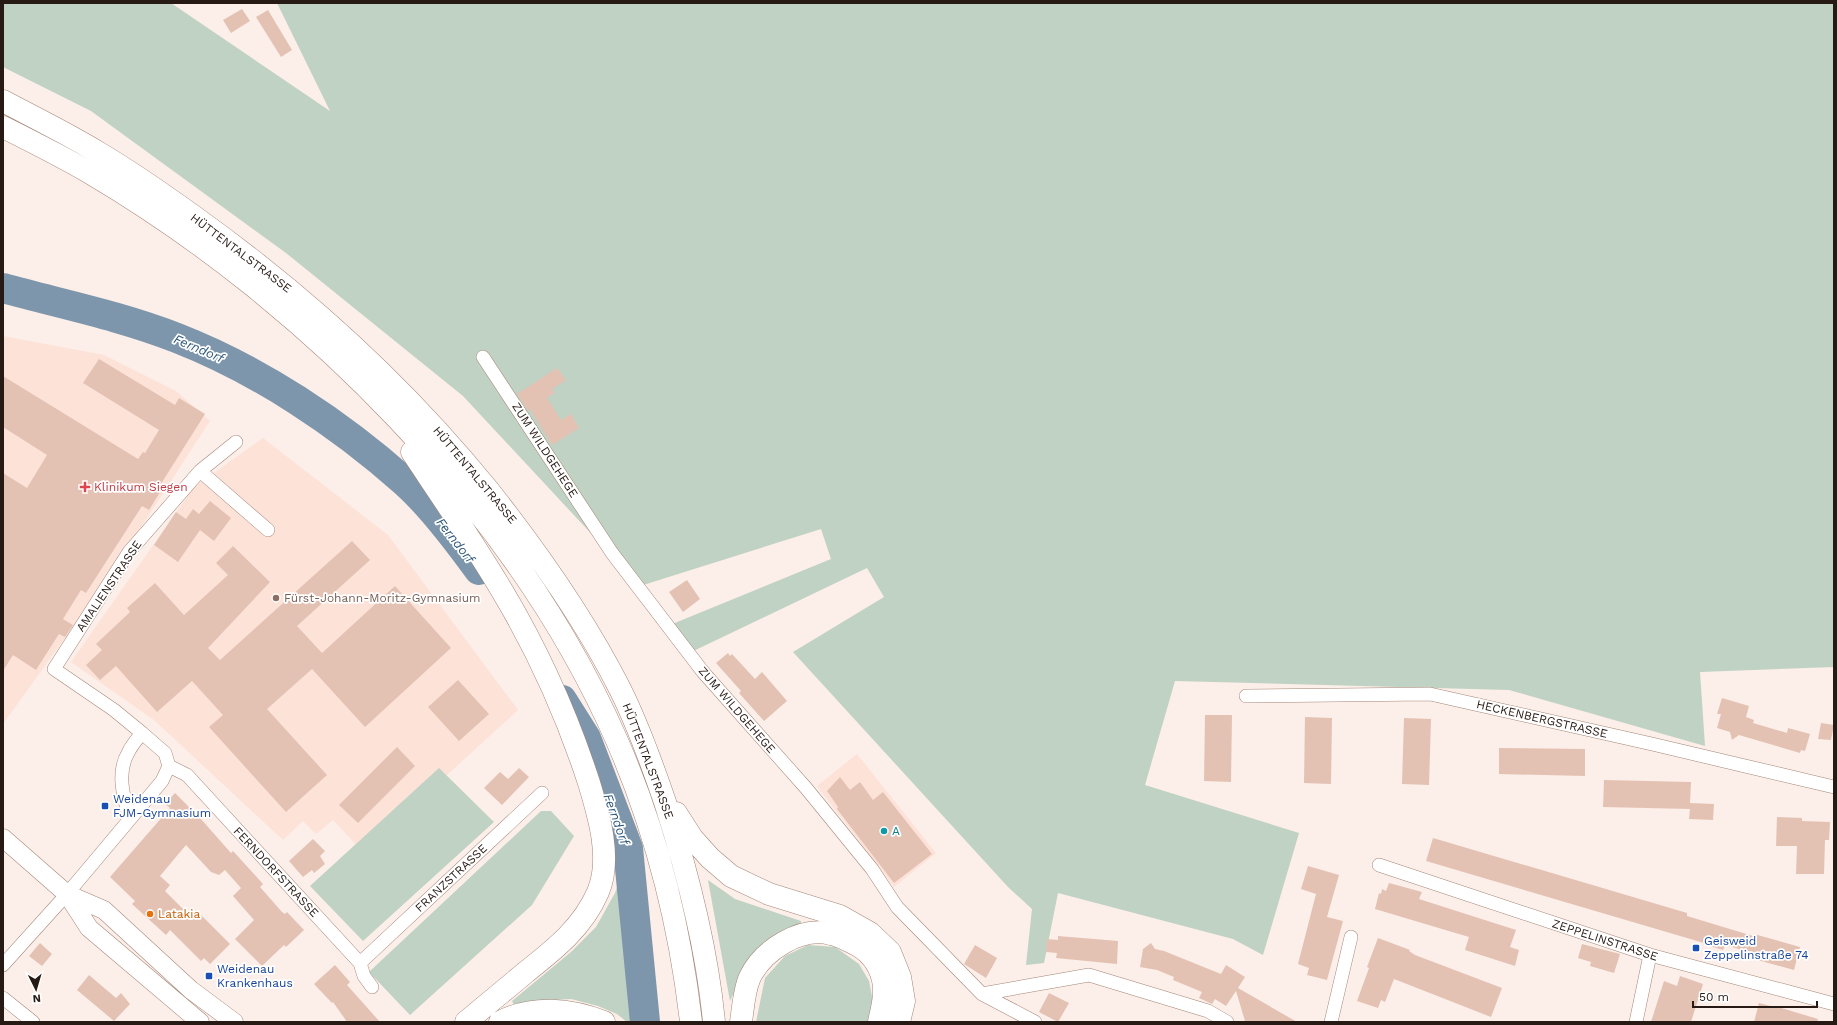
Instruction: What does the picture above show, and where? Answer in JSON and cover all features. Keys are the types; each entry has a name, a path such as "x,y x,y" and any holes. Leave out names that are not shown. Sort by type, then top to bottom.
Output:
{"highway":[{"name":"HÜTTENTALSTRASSE","path":"3,101 100,153 155,189 285,285 343,334 392,382 453,447 523,533 561,588 595,644 620,690 640,735 660,790 690,886 703,943 714,1022"},
{"name":"HÜTTENTALSTRASSE","path":"3,127 91,174 143,207 205,249 270,300 328,350 377,397 435,461 502,543 541,600 574,654 618,743 655,845 668,893 680,947 691,1022"},
{"path":"377,397 476,549 524,631 564,716 590,787 596,806 603,854 603,871 599,890 592,906 579,925 550,953 466,1022"},
{"path":"660,790 692,838 710,858 731,876 769,894 840,916 870,933 890,952 900,977 904,1000 900,1022"},
{"path":"741,1022 750,977 762,959 786,941 808,934 830,933 863,947 876,962 883,980 884,999 879,1022"},
{"path":"500,1022 529,1012 549,1011 568,1012 604,1022"}],"main road":[{"path":"3,838 67,894 89,928 200,1022"},
{"path":"67,894 104,910 191,990 234,1022"}],"street":[{"name":"ZUM WILDGEHEGE","path":"483,357 612,553 703,672 806,788 872,869 897,907 982,994 1035,1022"},
{"name":"AMALIENSTRASSE","path":"142,732 114,710 54,669 129,552 200,471 236,442"},
{"path":"200,471 268,530"},
{"name":"HECKENBERGSTRASSE","path":"1246,696 1430,694 1646,742 1834,787"},
{"path":"3,965 67,894 162,781 169,766 165,753 142,732 127,754 123,770 122,792 130,819"},
{"name":"FERNDORFSTRASSE","path":"169,766 187,775 360,963 364,976 372,987"},
{"name":"FRANZSTRASSE","path":"360,963 542,794"},
{"name":"ZEPPELINSTRASSE","path":"1379,865 1650,955 1834,1004"},
{"path":"1332,1022 1351,937"},
{"path":"1636,1022 1650,955"},
{"path":"982,994 1089,975 1208,1011 1227,1022"},
{"path":"3,998 33,1022"}],"shaded area":[{"name":"Klinikum Siegen","path":"3,336 104,355 176,391 210,421 124,553 3,724"},
{"name":"Fürst-Johann-Moritz-Gymnasium","path":"263,438 388,535 518,710 363,852 333,820 316,834 303,821 283,840 154,720 71,662 194,487"},
{"name":"A","path":"857,754 936,853 894,887 817,786"}],"green space":[{"path":"3,3 171,3 330,111 277,3 1834,3 1834,667 1700,672 1705,746 1509,690 1175,681 1145,785 1299,833 1263,955 1233,939 1058,893 1044,963 1026,965 1032,909 1008,887 793,652 884,597 867,568 685,655 665,627 831,559 821,529 640,586 463,396 286,253 91,111 3,67"},
{"path":"439,768 494,822 363,941 310,886"},
{"path":"541,811 551,811 574,836 532,905 410,1015 369,972"},
{"path":"625,865 638,1022 627,1022 617,1014 598,1006 571,999 539,1001 514,1005 512,1001 571,952 596,927 615,893"},
{"path":"708,880 735,899 801,921 801,928 777,936 751,955 730,1001"},
{"path":"808,945 835,947 859,964 869,981 874,1007 868,1022 756,1022 765,978 785,956"}],"building":[{"path":"242,9 250,21 231,33 223,20"},
{"path":"268,10 292,50 281,57 256,17"},
{"name":"Klinikum Siegen","path":"99,359 175,405 179,398 205,414 159,487 162,489 149,510 142,506 86,593 81,590 63,619 73,625 65,637 59,634 36,670 13,655 3,671 3,473 27,488 47,455 3,427 3,376 138,459 143,452 145,453 159,430 83,383"},
{"path":"557,368 566,380 552,389 555,393 547,398 561,420 571,414 579,428 552,445 530,409 528,411 517,394"},
{"path":"210,501 231,518 214,541 200,530 178,562 154,545 176,512 186,519 193,509 199,514"},
{"path":"352,541 370,560 297,626 322,653 395,586 451,648 365,727 312,669 267,709 327,775 286,812 209,727 223,715 192,681 157,712 116,666 100,680 86,665 102,650 96,644 130,612 127,608 155,583 184,615 228,575 216,563 233,546 270,582 208,648 220,660"},
{"path":"687,580 700,599 683,612 669,592"},
{"path":"728,653 730,656 732,654 755,679 762,672 787,701 764,721 739,693 741,691 716,663"},
{"path":"458,680 489,714 459,741 428,707"},
{"path":"1722,698 1749,706 1746,717 1754,720 1753,723 1787,733 1788,728 1810,734 1805,751 1801,750 1800,753 1739,735 1732,740 1730,732 1717,728 1721,714 1717,714"},
{"path":"1205,715 1232,715 1231,782 1204,781"},
{"path":"1305,717 1332,718 1331,784 1304,783"},
{"path":"1404,718 1431,719 1429,785 1402,784"},
{"path":"1821,723 1834,725 1831,740 1818,739"},
{"path":"397,747 415,766 358,823 339,805"},
{"path":"1499,748 1585,749 1585,776 1499,774"},
{"path":"519,768 529,777 502,805 484,788 500,772 508,779"},
{"name":"A","path":"840,777 850,790 860,782 873,800 883,792 932,854 894,883 837,809 838,807 827,791"},
{"path":"1604,780 1691,782 1690,803 1714,804 1713,820 1689,819 1690,809 1603,807"},
{"path":"175,793 200,818 231,853 233,851 263,884 260,887 282,912 285,914 287,912 304,930 286,947 284,945 262,966 235,939 254,920 233,896 241,888 225,870 219,875 211,872 186,845 160,876 170,885 165,891 187,913 191,909 194,911 196,910 230,944 210,964 204,958 201,961 170,930 166,935 132,904 135,901 110,877 170,808 165,804"},
{"path":"1777,817 1802,818 1802,821 1830,822 1829,840 1825,840 1824,874 1796,874 1797,846 1776,846"},
{"path":"1433,838 1687,913 1687,916 1753,936 1754,934 1800,947 1794,970 1747,957 1749,952 1725,945 1723,950 1703,944 1704,943 1426,861"},
{"path":"313,839 325,851 320,856 325,864 314,873 312,870 303,877 289,861"},
{"path":"1308,866 1339,875 1327,917 1343,921 1327,980 1307,975 1309,968 1298,964 1316,894 1301,889"},
{"path":"1389,883 1422,892 1419,899 1516,930 1510,947 1519,950 1515,966 1465,950 1469,937 1375,909 1379,893 1381,894 1382,889 1386,891"},
{"path":"1058,936 1118,941 1117,964 1056,958 1057,953 1046,952 1047,939 1058,940"},
{"path":"1378,938 1410,950 1409,951 1415,955 1502,988 1491,1017 1394,979 1385,1002 1381,1000 1378,1008 1357,1001 1369,968 1367,967"},
{"path":"40,943 52,954 42,966 29,956"},
{"path":"1151,943 1155,949 1164,951 1221,974 1226,965 1245,977 1238,988 1297,1022 1245,1021 1236,991 1226,1006 1215,999 1212,1004 1199,998 1202,992 1173,980 1174,977 1157,970 1140,967 1143,949"},
{"path":"1582,944 1620,954 1614,973 1590,966 1591,962 1578,958"},
{"path":"975,945 997,958 986,978 964,964"},
{"path":"335,965 350,982 347,985 380,1022 347,1022 333,1002 332,1003 314,984"},
{"path":"89,975 116,998 121,993 130,1004 114,1021 77,990"},
{"path":"1680,976 1703,984 1691,1022 1651,1022 1664,981 1677,986"},
{"path":"1049,993 1069,1003 1058,1022 1039,1012"},
{"path":"1759,1003 1818,1019 1817,1022 1754,1022"}],"waterway":[{"name":"Ferndorf","path":"3,288 156,330 208,351 268,382 326,419 380,460 405,482 435,513 479,570"},
{"name":"Ferndorf","path":"562,700 586,738 628,848 645,1022"}],"place":[{"name":"Klinikum Siegen","path":"85,487"},
{"name":"Fürst-Johann-Moritz-Gymnasium","path":"276,598"},
{"name":"Weidenau FJM-Gymnasium","path":"105,806"},
{"name":"A","path":"884,831"},
{"name":"Latakia","path":"150,914"},
{"name":"Geisweid Zeppelinstraße 74","path":"1696,948"},
{"name":"Weidenau Krankenhaus","path":"209,976"}]}
